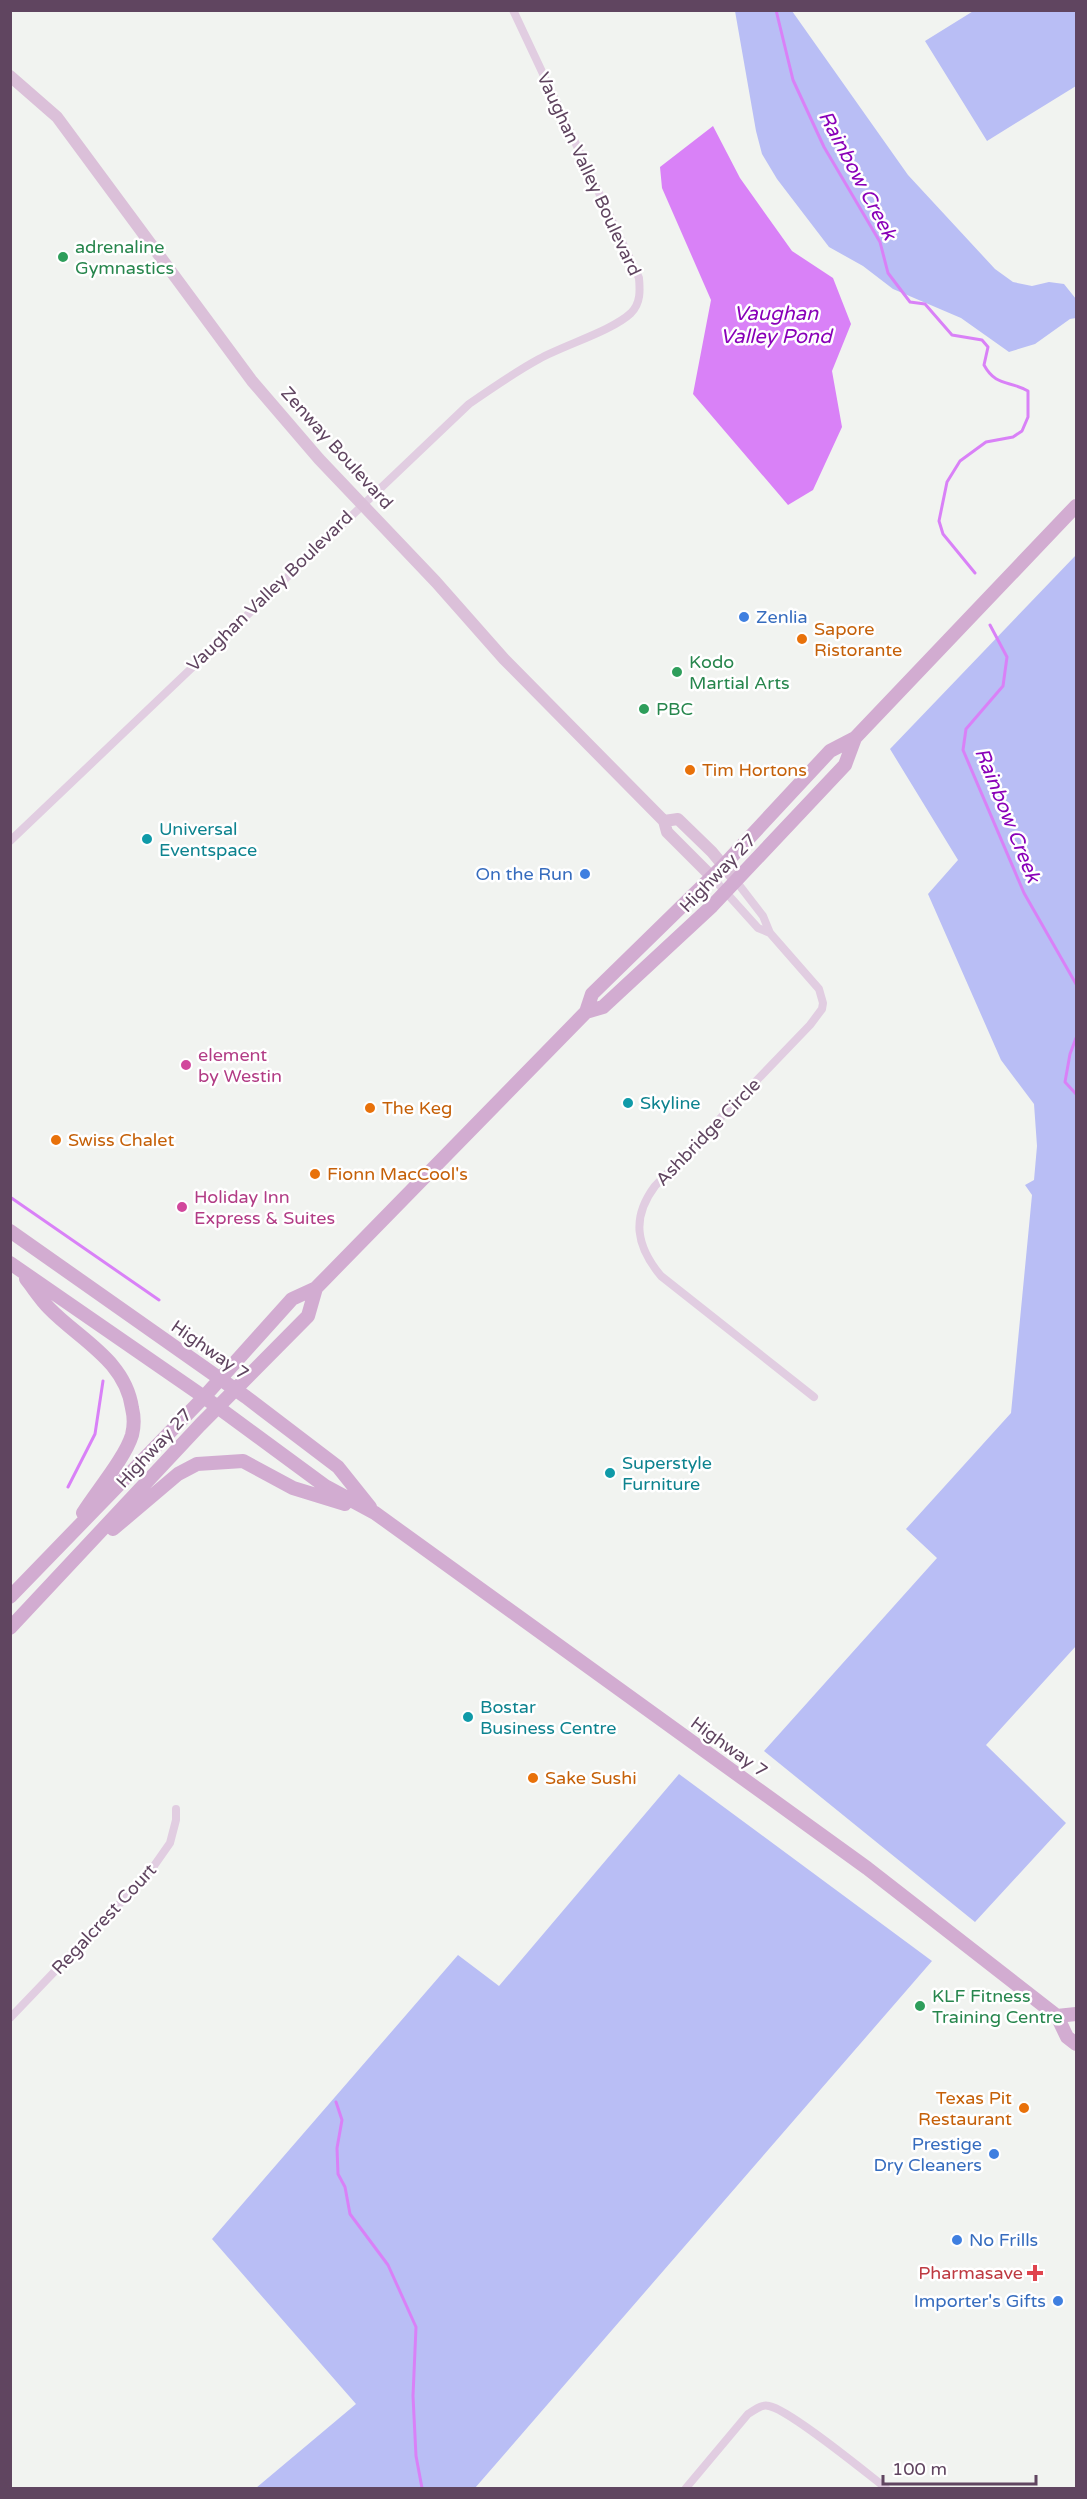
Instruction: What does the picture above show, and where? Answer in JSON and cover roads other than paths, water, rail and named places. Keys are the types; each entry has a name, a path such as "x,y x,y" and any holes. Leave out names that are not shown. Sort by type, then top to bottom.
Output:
{"main road":[{"name":"Highway 27","path":"10,1598 204,1397 292,1299 316,1288 586,1012 592,994 723,866 830,751 855,738 1077,506"},
{"name":"Highway 27","path":"586,1012 603,1007 736,881 845,765 855,738"},
{"name":"Highway 7","path":"10,1231 338,1467 375,1513"},
{"name":"Highway 7","path":"14,1266 204,1397 325,1486 375,1513 867,1868 1057,2016 1067,2037 1077,2044"},
{"path":"14,1266 49,1308 108,1359 121,1375 130,1393 134,1414 132,1435 121,1456 63,1542"},
{"name":"Highway 27","path":"10,1628 217,1407 308,1316 316,1288"},
{"path":"79,1556 178,1474 197,1464 243,1461 292,1488 375,1513"},
{"path":"1057,2016 1077,2014"}],"street":[{"name":"Vaughan Valley Boulevard","path":"11,838 469,404 540,358 606,328 631,313 640,294 639,278 513,10"},
{"name":"Zenway Boulevard","path":"10,76 57,117 252,381 512,667 664,821 667,832 712,877"},
{"name":"Zenway Boulevard","path":"664,821 678,819 736,881"},
{"name":"Ashbridge Circle","path":"712,877 758,928 770,933"},
{"name":"Ashbridge Circle","path":"736,881 763,916 770,933 816,984 821,994 822,1009 655,1186 645,1203 639,1235 647,1259 661,1276 814,1397"},
{"name":"Regalcrest Court","path":"10,2018 149,1873 170,1843 176,1820 176,1809"},
{"path":"686,2488 748,2414 766,2405 776,2408 797,2421 886,2488"}],"water":[{"name":"Vaughan Valley Pond","path":"713,126 740,178 792,251 833,278 851,324 832,371 842,427 813,490 788,505 693,394 711,300 662,188 660,167"}],"waterway":[{"name":"Rainbow Creek","path":"776,10 793,80 824,147 880,242 888,273 910,302 925,304 952,335 982,340 988,347 984,365 993,377 1028,391 1028,417 1022,431 1013,437 986,442 960,461 947,482 939,521 943,534 975,573"},
{"name":"Rainbow Creek","path":"990,625 1007,657 1003,686 966,729 963,750 1024,893 1076,984"},
{"name":"Rainbow Creek","path":"1076,1038 1070,1054 1065,1082 1076,1094"},
{"path":"10,1197 159,1300"},
{"path":"68,1487 95,1434 103,1381"},
{"path":"336,2102 342,2120 337,2148 338,2174 345,2187 350,2214 388,2265 416,2327 413,2396 416,2456 422,2488"}],"place":[{"name":"adrenaline Gymnastics","path":"63,257"},
{"name":"Zenlia","path":"744,617"},
{"name":"Sapore Ristorante","path":"802,639"},
{"name":"Kodo Martial Arts","path":"677,672"},
{"name":"PBC","path":"644,709"},
{"name":"Tim Hortons","path":"690,770"},
{"name":"Universal Eventspace","path":"147,839"},
{"name":"On the Run","path":"585,874"},
{"name":"element by Westin","path":"186,1065"},
{"name":"Skyline","path":"628,1103"},
{"name":"The Keg","path":"370,1108"},
{"name":"Swiss Chalet","path":"56,1140"},
{"name":"Fionn MacCool's","path":"315,1174"},
{"name":"Holiday Inn Express & Suites","path":"182,1207"},
{"name":"Superstyle Furniture","path":"610,1473"},
{"name":"Bostar Business Centre","path":"468,1717"},
{"name":"Sake Sushi","path":"533,1778"},
{"name":"KLF Fitness Training Centre","path":"920,2006"},
{"name":"Texas Pit Restaurant","path":"1024,2108"},
{"name":"Prestige Dry Cleaners","path":"994,2154"},
{"name":"No Frills","path":"957,2240"},
{"name":"Pharmasave","path":"1035,2273"},
{"name":"Importer's Gifts","path":"1058,2301"}]}
